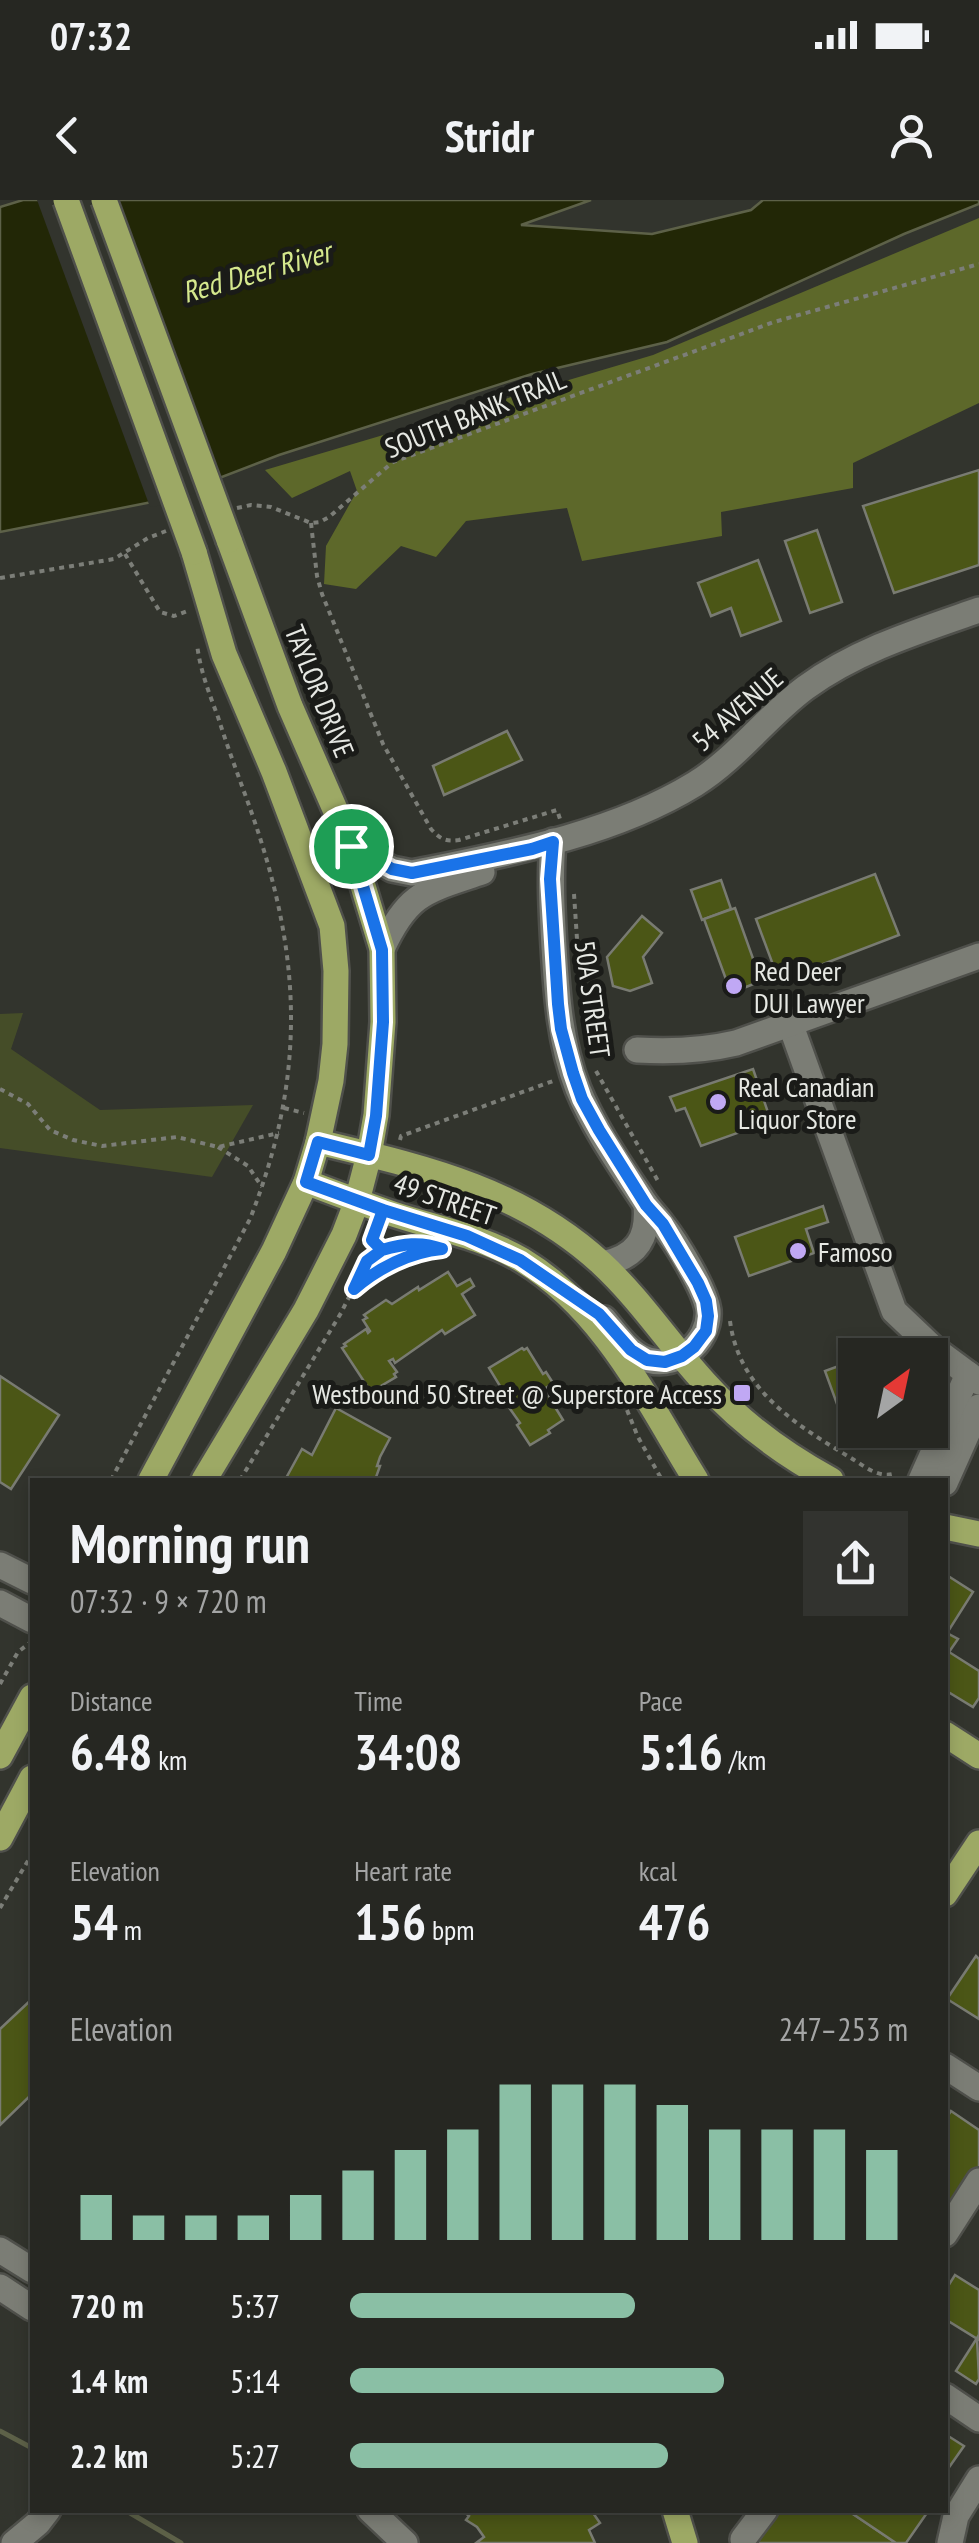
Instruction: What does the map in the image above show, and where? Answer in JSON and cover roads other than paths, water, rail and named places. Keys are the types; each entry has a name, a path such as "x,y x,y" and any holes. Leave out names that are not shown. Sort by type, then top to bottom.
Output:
{"main road":[{"path":"66,200 194,552 224,654 332,926 336,971 332,1082 306,1182 274,1251 151,1478"},
{"name":"TAYLOR DRIVE","path":"104,200 290,706 351,846 382,950 382,1041 376,1116 357,1201 306,1310 205,1478"},
{"path":"318,1142 434,1171 527,1208 558,1228 603,1264 733,1411 771,1442 827,1478"},
{"name":"49 STREET","path":"306,1182 497,1248 566,1292 614,1347 695,1478"},
{"path":"948,1528 979,1534"},
{"path":"0,1756 30,1701"},
{"path":"948,1736 979,1756"},
{"path":"0,1838 30,1782"},
{"path":"948,1885 979,1842"},
{"path":"675,2513 685,2543"}],"street":[{"name":"54 AVENUE","path":"548,836 628,816 675,796 713,771 805,688 882,644 979,610"},
{"path":"351,846 392,869 412,873 548,836"},
{"path":"382,950 403,910 420,897 514,862 548,836"},
{"name":"50A STREET","path":"548,836 558,1004 573,1073 590,1114 655,1198 663,1224 706,1301 706,1331 682,1356"},
{"path":"637,1050 708,1050 736,1043 979,956"},
{"path":"790,1023 894,1311 933,1348 974,1378 908,1478"},
{"path":"603,1264 617,1261 638,1246 655,1198"},
{"path":"566,1292 599,1314 639,1356 657,1362 682,1356"},
{"path":"947,1478 971,1436 979,1406"},
{"path":"0,1565 30,1579"},
{"path":"0,1603 30,1619"},
{"path":"948,2068 979,2088"},
{"path":"948,2229 979,2181"},
{"path":"0,2250 30,2269"},
{"path":"0,2287 30,2307"},
{"path":"948,2398 979,2418"},
{"path":"950,2543 956,2516 979,2479"},
{"path":"14,2543 46,2513"},
{"path":"372,2513 405,2543"},
{"path":"744,2539 764,2513"}],"water":[{"name":"Red Deer River","path":"23,200 591,200 521,225 652,234 751,210 763,200 979,200 979,204 667,342 532,374 279,455 162,500 0,532 0,207"}],"waterway":[{"path":"0,2431 30,2447"},
{"path":"130,2513 181,2543"}],"place":[{"name":"Red Deer DUI Lawyer","path":"734,986"},
{"name":"Real Canadian Liquor Store","path":"718,1102"},
{"name":"Famoso","path":"798,1251"},
{"name":"Westbound 50 Street @ Superstore Access","path":"742,1393"}]}
